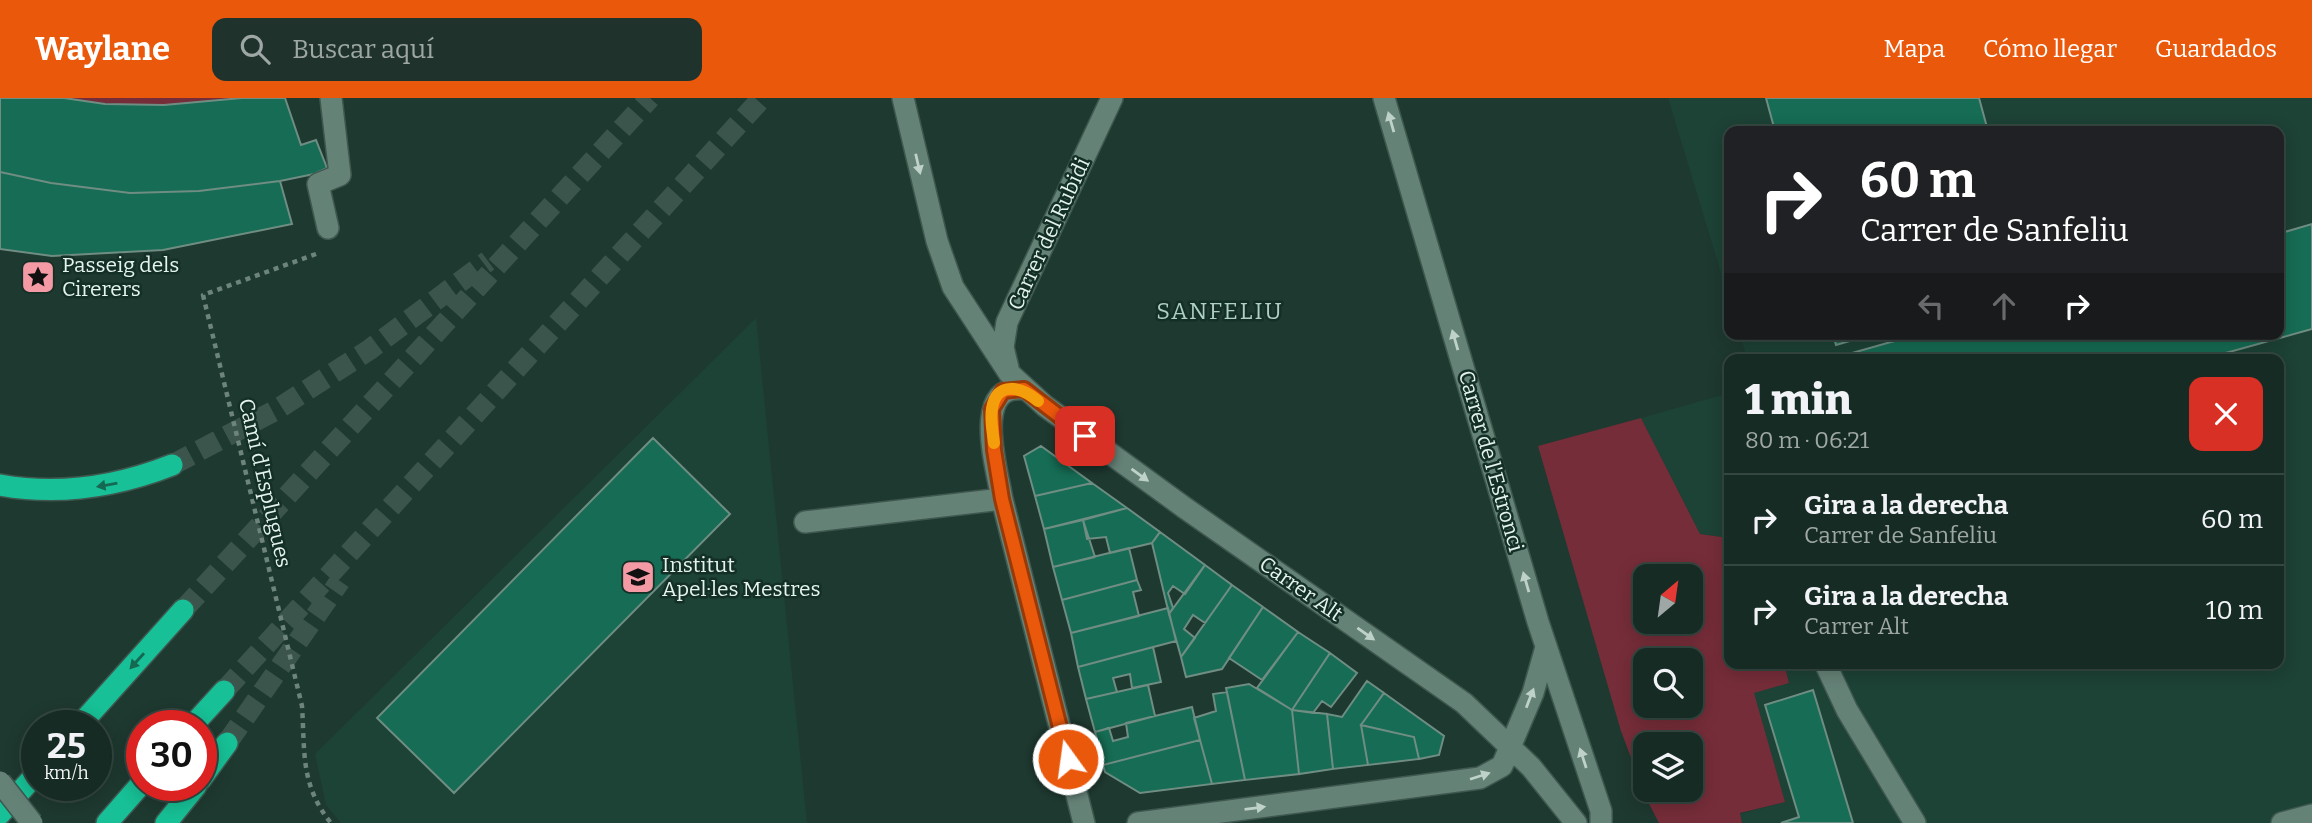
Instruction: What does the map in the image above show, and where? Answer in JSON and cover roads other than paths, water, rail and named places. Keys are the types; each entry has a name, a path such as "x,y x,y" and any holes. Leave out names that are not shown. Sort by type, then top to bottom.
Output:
{"highway":[{"path":"0,485 44,490 93,487 134,480 172,465"},
{"path":"93,710 183,610"},
{"path":"207,710 224,691"},
{"path":"217,757 227,743"},
{"path":"0,814 21,791"},
{"path":"107,823 126,801"},
{"path":"166,823 184,801"}],"street":[{"path":"328,228 318,184 340,176 331,98"},
{"name":"Carrer Alt","path":"902,98 937,241 953,288 1009,373 1024,389 1185,508 1464,703 1531,767 1576,823"},
{"name":"Carrer del Rubidi","path":"1009,373 1003,347 1007,322 1112,98"},
{"name":"Carrer de l'Estronci","path":"1384,98 1546,647 1601,811 1601,823"},
{"path":"1024,389 1003,391 992,409 994,450 1002,499 1084,823"},
{"path":"805,522 1002,499"},
{"path":"1138,823 1480,778 1502,766 1533,693 1546,647"},
{"path":"1828,669 1847,710 1914,823"},
{"path":"0,782 32,823"},
{"path":"2282,823 2312,815"}],"tunnel":[{"path":"183,610 650,98"},
{"path":"224,691 762,98"},
{"path":"172,465 276,410 369,350 488,261"},
{"path":"227,743 340,581"}],"place":[{"name":"Passeig dels Cirerers","path":"38,277"},
{"name":"Institut Apel·les Mestres","path":"638,577"}],"district":[{"name":"SANFELIU","path":"1220,311"}]}
